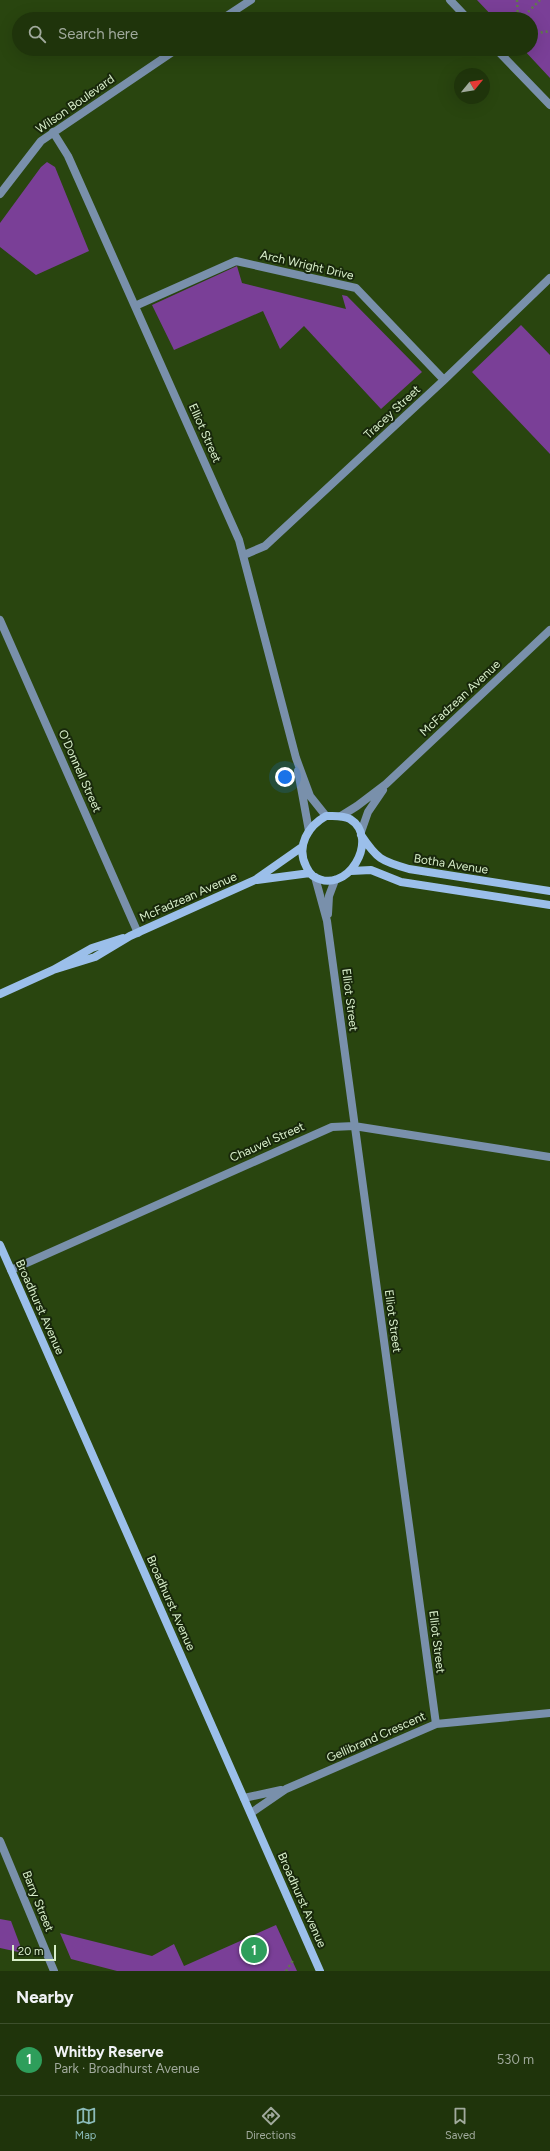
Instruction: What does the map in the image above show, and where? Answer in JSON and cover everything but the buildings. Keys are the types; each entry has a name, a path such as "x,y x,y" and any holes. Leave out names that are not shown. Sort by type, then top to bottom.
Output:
{"street":[{"path":"232,12 250,0"},
{"path":"450,0 461,12"},
{"name":"Wilson Boulevard","path":"0,194 41,141 167,56"},
{"path":"503,56 550,105"},
{"name":"Elliot Street","path":"53,132 68,156 239,540 296,758 310,796 326,816"},
{"name":"Arch Wright Drive","path":"135,306 236,261 349,286 356,288 444,380"},
{"name":"Tracey Street","path":"244,556 265,546 444,380 550,278"},
{"name":"O'Donnell Street","path":"0,620 134,934"},
{"name":"McFadzean Avenue","path":"341,816 386,784 550,630"},
{"name":"Elliot Street","path":"296,758 300,789 309,831"},
{"name":"McFadzean Avenue","path":"361,834 368,812 386,784"},
{"path":"326,816 341,816 356,824 361,834 358,858 351,871 343,878 335,880 322,880 312,875 303,860 302,847 309,831 316,821 326,816"},
{"name":"Botha Avenue","path":"361,834 375,855 391,864 408,869 550,891"},
{"name":"McFadzean Avenue","path":"0,994 53,970 95,957 134,934 255,880 302,847"},
{"name":"Botha Avenue","path":"351,871 372,870 401,882 550,905"},
{"name":"Elliot Street","path":"312,875 327,921 436,1724"},
{"name":"McFadzean Avenue","path":"255,880 312,875"},
{"name":"Elliot Street","path":"327,921 329,896 335,880"},
{"path":"504,898 506,885"},
{"name":"Chauvel Street","path":"11,1270 332,1127 354,1126 550,1157"},
{"name":"Broadhurst Avenue","path":"0,1245 320,1971"},
{"name":"Gellibrand Crescent","path":"251,1813 286,1789 436,1724 550,1713"},
{"name":"Gellibrand Crescent","path":"244,1798 286,1789"},
{"name":"Barry Street","path":"0,1841 54,1971"}],"path":[{"path":"517,0 518,12"},
{"path":"528,12 540,0"},
{"path":"538,32 550,32"},
{"path":"286,1971 294,1958"}],"shaded area":[{"path":"477,0 550,0 550,78 530,56 538,56 538,12 488,12"},
{"path":"47,162 55,167 89,251 36,275 0,247 0,223 41,167"},
{"path":"237,266 242,283 346,309 342,295 347,296 422,372 381,409 304,326 280,349 263,311 174,350 152,305"},
{"path":"521,325 550,355 550,454 472,372"},
{"path":"0,1919 11,1921 23,1953 0,1948"},
{"path":"276,1925 297,1971 117,1971 71,1959 60,1933 152,1956 174,1944 184,1966"}],"place":[{"name":"Whitby Reserve","path":"254,1950"}]}
